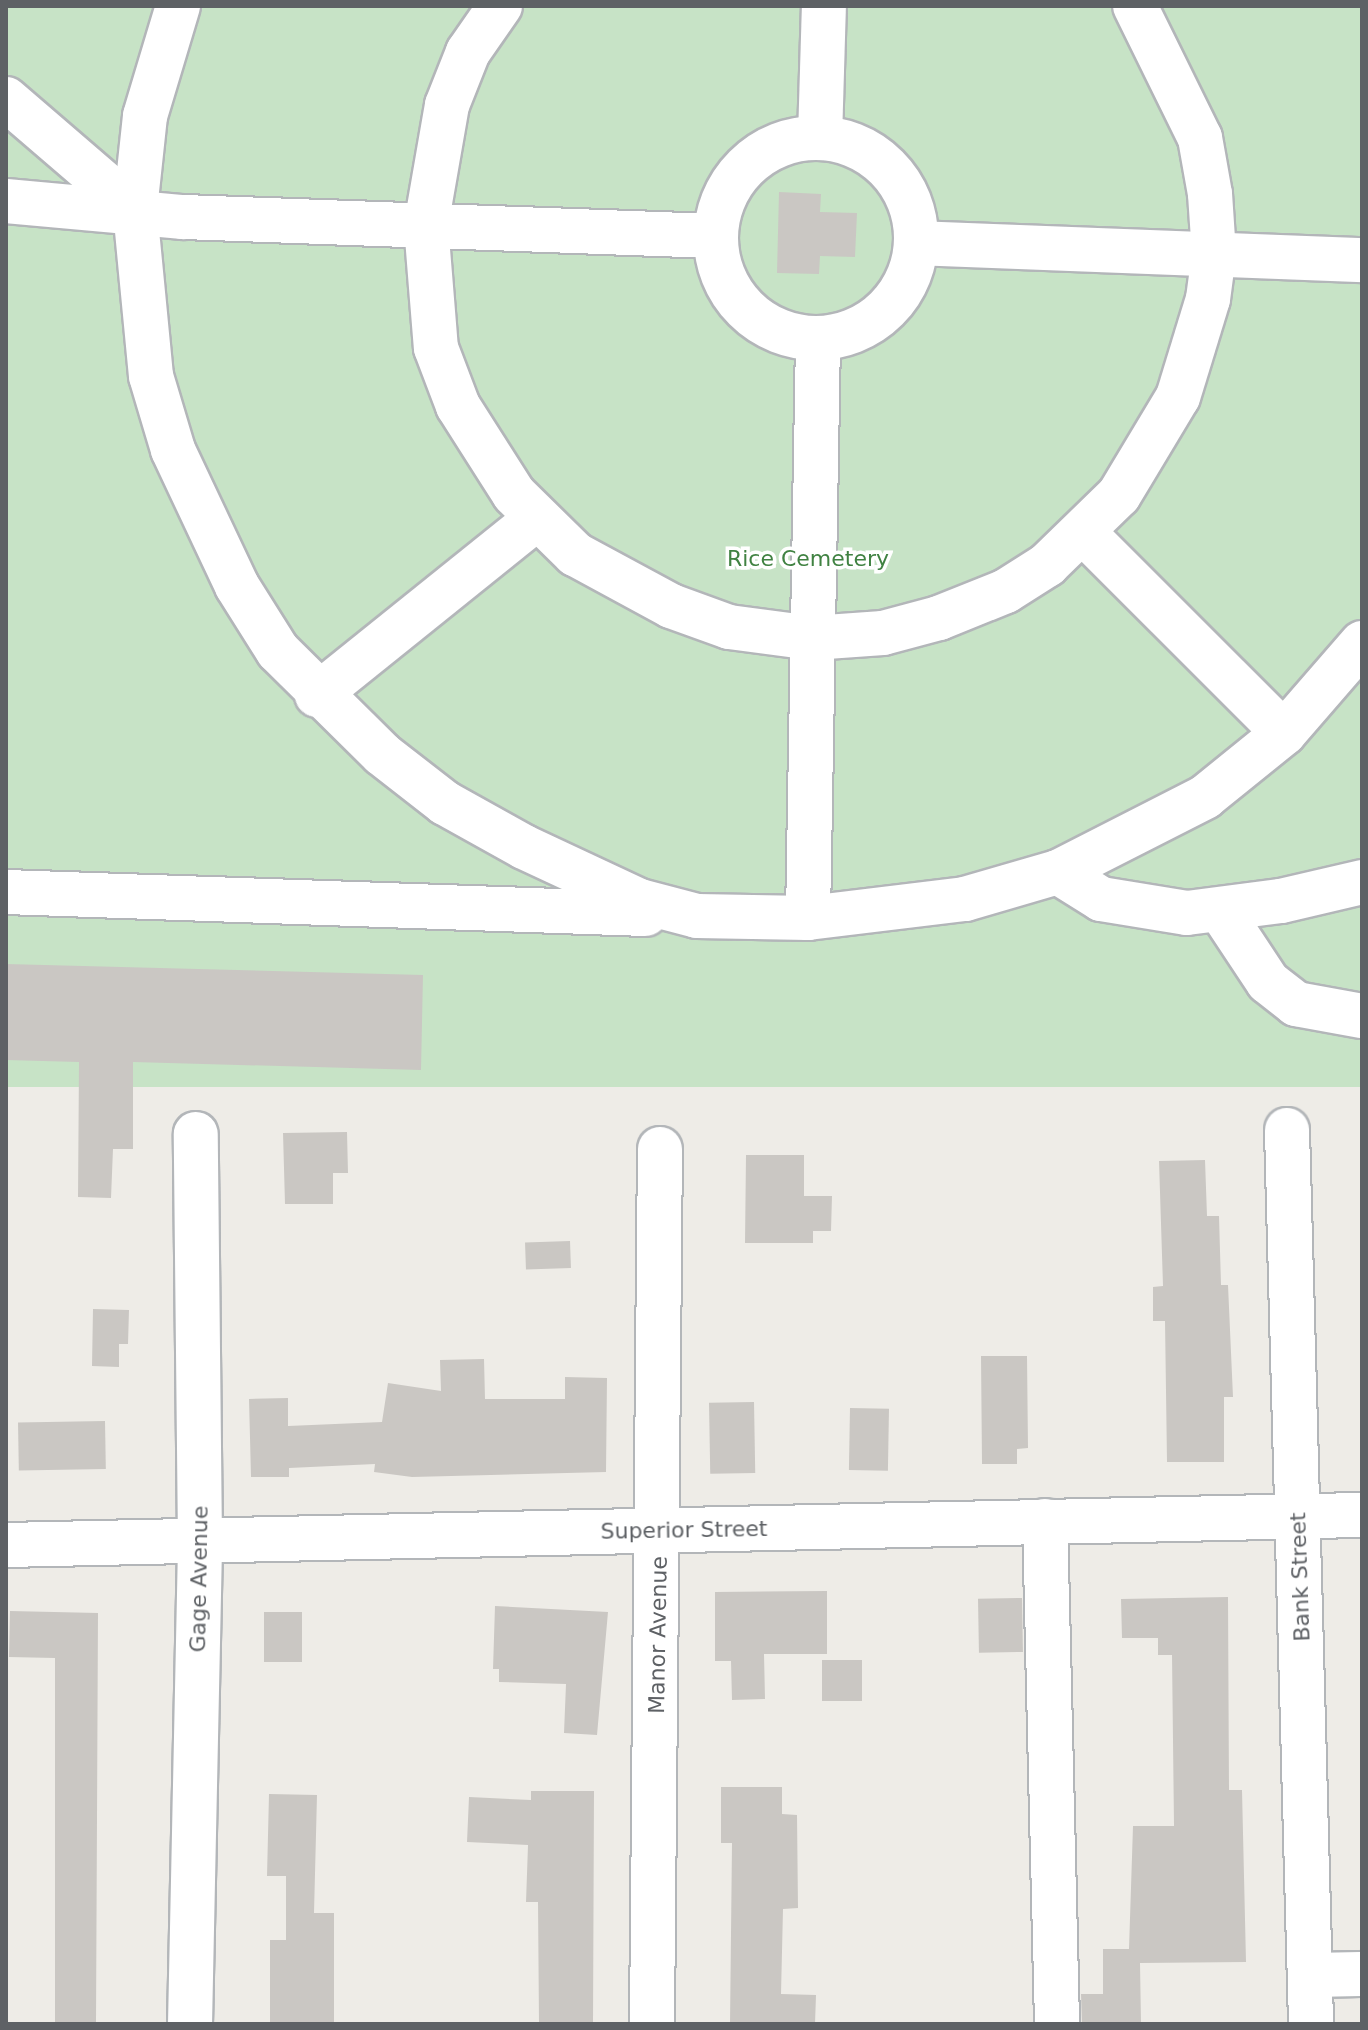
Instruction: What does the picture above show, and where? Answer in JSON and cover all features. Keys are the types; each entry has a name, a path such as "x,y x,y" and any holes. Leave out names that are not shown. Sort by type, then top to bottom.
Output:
{"street":[{"path":"178,6 145,116 135,210 151,376 173,450 237,586 278,651 317,695 445,803 588,879 697,916"},
{"path":"500,6 468,52 447,105 426,225 436,348 452,391 489,459 536,519 575,554 671,606 729,627 812,638 883,633 939,618 1006,591 1085,534 1152,448 1178,397 1196,349 1214,254 1200,138 1135,6"},
{"path":"820,138 824,6"},
{"path":"6,99 135,210"},
{"path":"820,138 851,144 879,160 914,212 917,243 913,268 886,311 843,335 818,339 786,334 757,320 734,297 720,268 715,236 721,205 736,177 760,155 788,142 820,138"},
{"path":"6,201 426,225 715,236"},
{"path":"917,243 1362,260"},
{"path":"808,918 818,339"},
{"path":"317,695 536,519"},
{"path":"1085,534 1284,733"},
{"path":"6,892 697,916 808,918 901,911 1058,872 1205,797 1284,733 1362,643"},
{"path":"1058,872 1101,899 1152,912 1221,911 1362,882"},
{"path":"1221,911 1268,982 1296,1004 1362,1016"},
{"name":"Bank Street","path":"1287,1130 1311,2024"},
{"name":"Gage Avenue","path":"190,2024 200,1542 196,1134"},
{"name":"Manor Avenue","path":"652,2024 659,1530 660,1149"},
{"name":"Superior Street","path":"6,1545 1362,1515"},
{"path":"1045,1521 1057,2024"},
{"path":"1311,1975 1362,1974"}],"green space":[{"name":"Rice Cemetery","path":"6,6 1362,6 1362,1087 6,1087"}],"building":[{"path":"779,192 821,194 820,212 857,213 855,257 820,256 819,274 777,273"},
{"path":"6,964 423,975 421,1070 133,1062 133,1149 113,1149 111,1198 78,1197 79,1062 6,1060"},
{"path":"347,1132 348,1173 333,1173 333,1204 285,1204 283,1133"},
{"path":"746,1155 804,1155 804,1196 832,1196 831,1231 813,1231 813,1243 745,1243"},
{"path":"1205,1160 1207,1216 1219,1216 1221,1285 1228,1285 1233,1397 1224,1397 1224,1462 1167,1462 1165,1321 1153,1321 1153,1287 1163,1286 1159,1161"},
{"path":"570,1241 571,1268 526,1270 525,1243"},
{"path":"93,1309 129,1310 128,1344 119,1344 119,1367 92,1366"},
{"path":"981,1356 1027,1356 1028,1448 1017,1449 1017,1464 982,1464"},
{"path":"484,1359 485,1399 565,1399 565,1377 607,1378 606,1472 412,1477 374,1472 375,1464 289,1468 289,1477 251,1477 249,1399 288,1398 288,1426 382,1422 388,1383 441,1391 440,1360"},
{"path":"754,1402 755,1473 710,1474 709,1403"},
{"path":"850,1408 889,1409 888,1471 849,1470"},
{"path":"105,1421 106,1469 19,1471 18,1423"},
{"path":"827,1591 827,1654 764,1654 765,1699 732,1700 731,1661 715,1661 715,1592"},
{"path":"1228,1597 1229,1790 1242,1790 1246,1962 1140,1963 1141,2024 1082,2024 1081,1994 1103,1994 1103,1949 1129,1949 1133,1826 1174,1826 1172,1655 1158,1655 1158,1638 1122,1638 1121,1599"},
{"path":"1022,1598 1023,1652 979,1653 978,1599"},
{"path":"495,1606 608,1612 597,1735 564,1733 566,1684 499,1682 499,1669 493,1669"},
{"path":"10,1611 98,1613 96,2024 55,2024 55,1658 9,1657"},
{"path":"264,1612 302,1612 302,1662 264,1662"},
{"path":"822,1660 862,1660 862,1701 822,1701"},
{"path":"721,1787 782,1787 782,1814 797,1815 798,1908 783,1909 781,1994 816,1995 815,2024 730,2024 732,1843 721,1843"},
{"path":"531,1791 594,1791 593,2024 539,2024 538,1902 526,1902 528,1845 467,1842 469,1797 531,1800"},
{"path":"269,1794 317,1795 314,1913 334,1913 334,2024 270,2024 270,1940 286,1940 286,1876 267,1876"}]}
